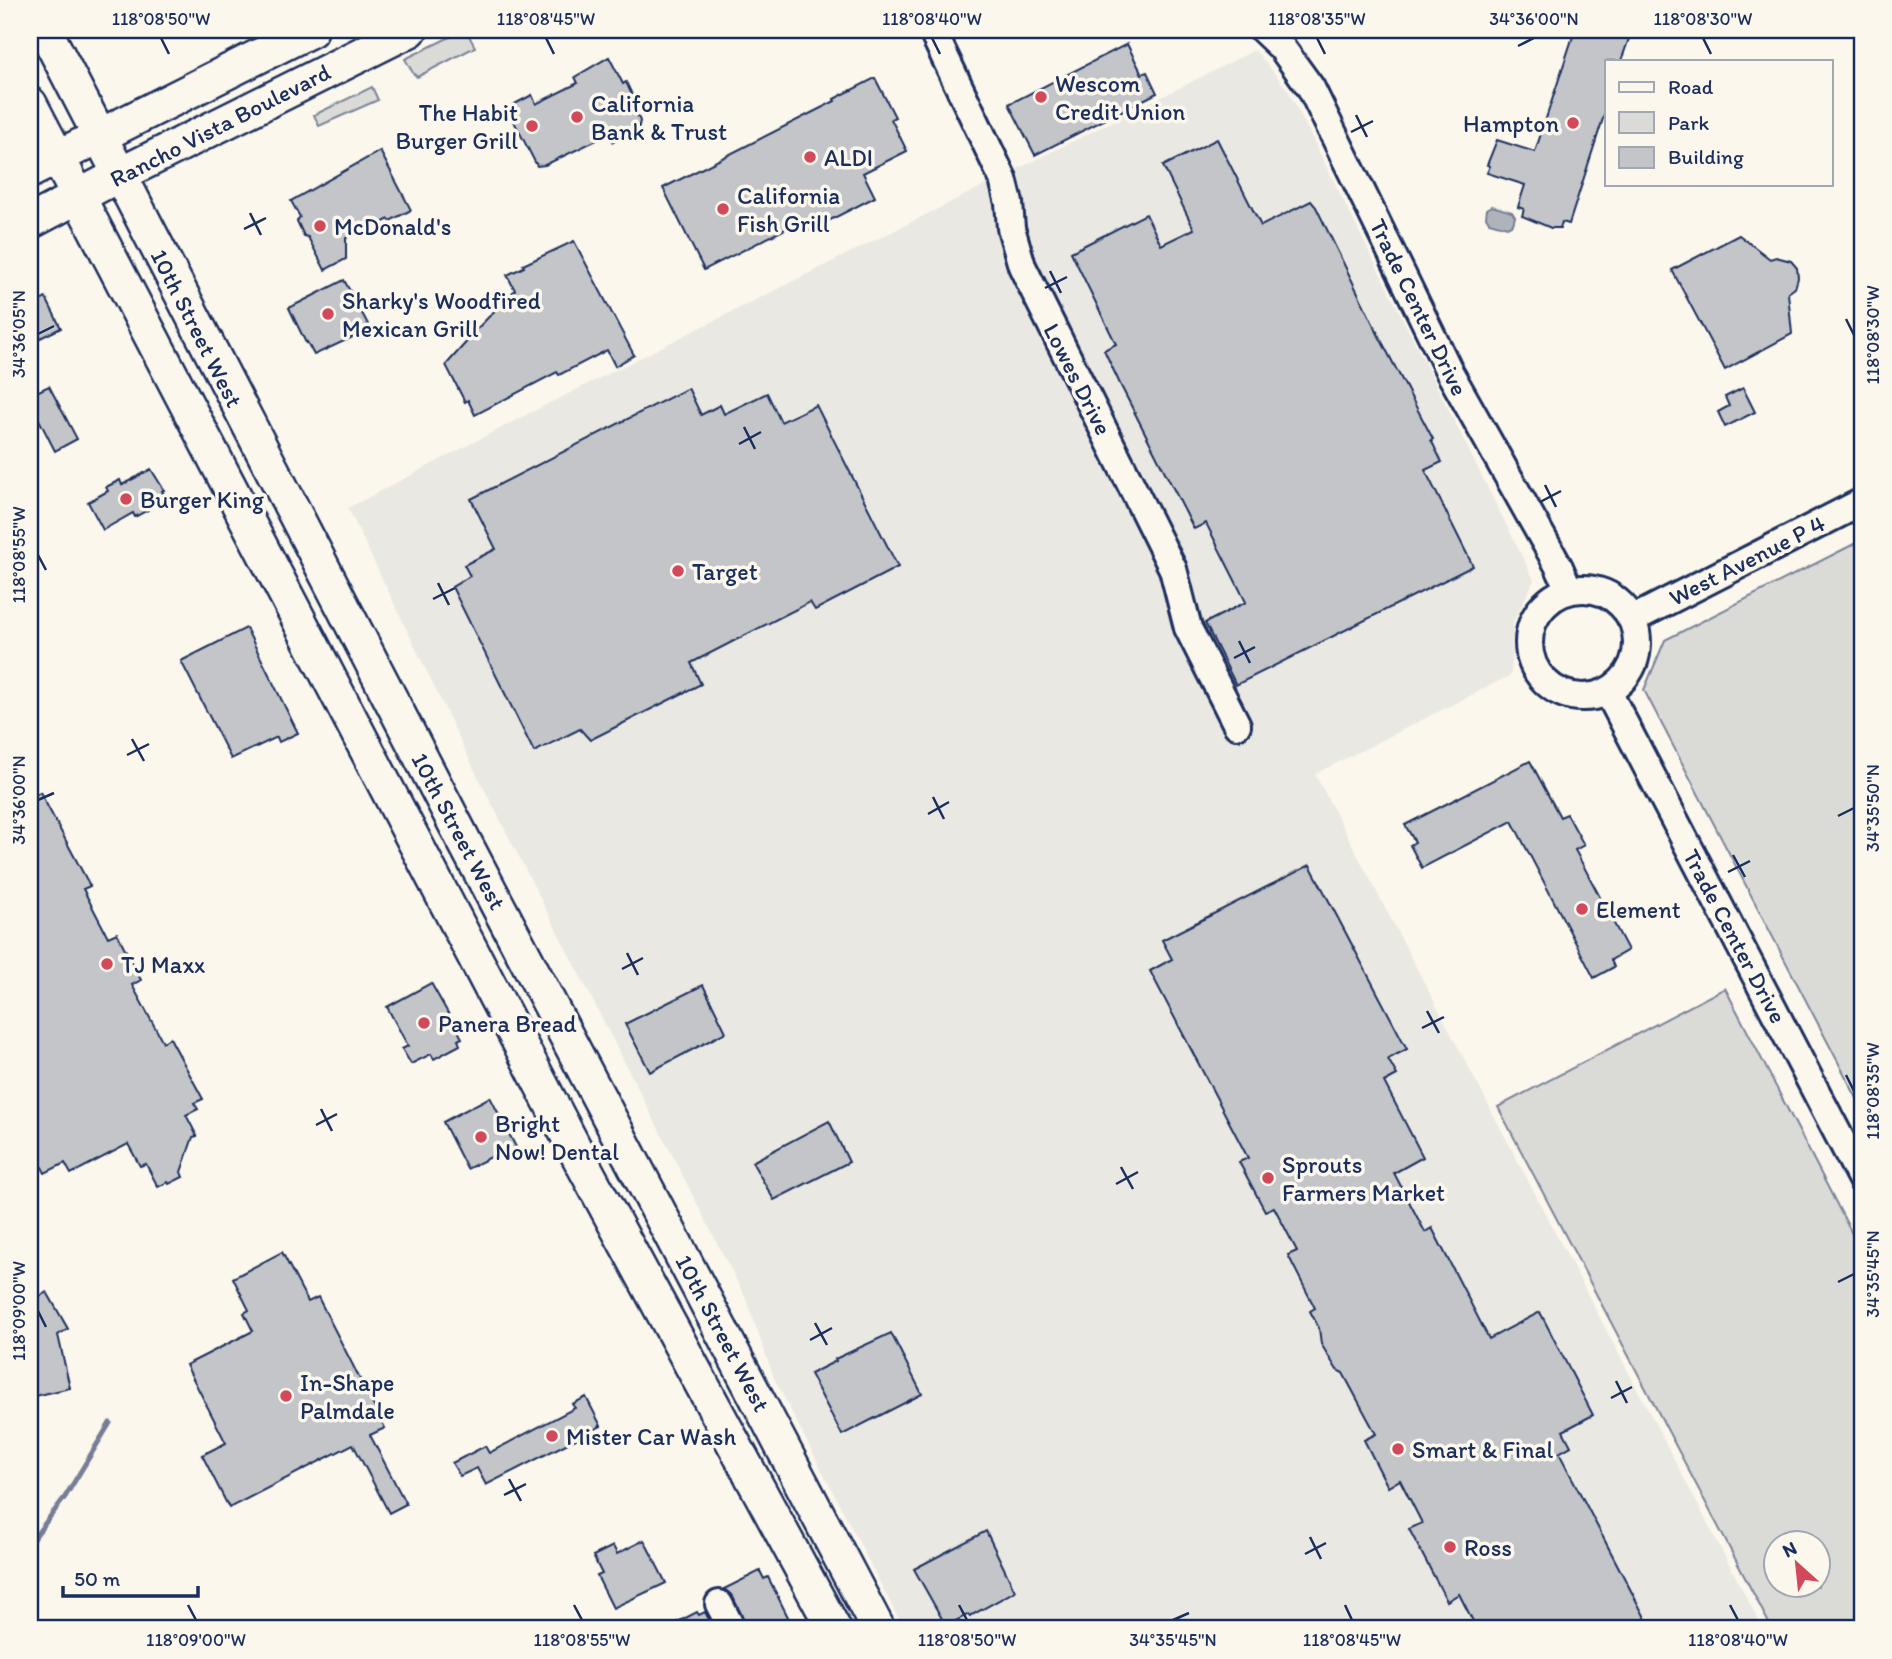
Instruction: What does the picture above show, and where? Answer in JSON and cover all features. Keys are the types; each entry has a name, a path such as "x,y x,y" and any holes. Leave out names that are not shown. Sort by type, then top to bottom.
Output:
{"main road":[{"name":"10th Street West","path":"45,30 450,815 878,1629"},
{"name":"Rancho Vista Boulevard","path":"43,164 312,30"},
{"name":"Rancho Vista Boulevard","path":"30,222 410,30"},
{"name":"10th Street West","path":"30,104 43,164 76,197 579,1157 834,1629"},
{"path":"294,611 349,672 414,794 450,815"},
{"path":"415,842 447,860 480,916 529,964"}],"street":[{"name":"Lowes Drive","path":"932,30 1003,179 1011,228 1022,266 1167,556 1188,628 1237,725"},
{"name":"Trade Center Drive","path":"1262,30 1282,48 1311,88 1450,373 1559,567 1569,590"},
{"name":"West Avenue P 4","path":"1633,619 1862,502"},
{"path":"1588,588 1606,593 1622,604 1633,619 1638,646 1634,664 1623,680 1608,692 1590,697 1571,696 1553,689 1539,677 1530,660 1530,627 1539,610 1553,597 1569,590 1588,588"},
{"name":"Trade Center Drive","path":"1608,692 1862,1180"},
{"path":"719,1604 732,1629"}],"shaded area":[{"path":"1255,50 1288,90 1534,580 1513,623 1511,675 1315,774 1763,1629 904,1629 774,1378 747,1301 474,769 348,508 524,416"},
{"path":"1492,206 1512,212 1515,217 1513,224 1507,227 1489,222 1486,217 1487,209"}],"green space":[{"path":"464,30 475,47 417,77 413,73 405,59"},
{"path":"372,87 378,100 319,126 314,115"},
{"path":"1862,540 1862,1108 1644,690 1665,640"},
{"path":"1725,988 1862,1253 1862,1629 1772,1629 1498,1107"}],"building":[{"name":"Hampton","path":"1575,30 1632,30 1621,60 1605,60 1605,112 1569,224 1562,222 1560,228 1551,228 1522,216 1524,209 1518,207 1525,185 1487,173 1490,166 1487,165 1497,140 1535,152"},
{"path":"1127,44 1142,74 1147,72 1157,93 1035,155 1009,104"},
{"path":"609,57 634,99 631,100 640,121 638,130 613,142 609,134 545,165 537,166 507,108 532,95 536,104 578,83 575,77"},
{"name":"ALDI","path":"875,78 895,117 891,119 907,151 863,173 875,197 805,233 799,222 704,270 663,188"},
{"path":"1217,139 1261,226 1311,201 1316,207 1433,439 1431,440 1442,462 1425,470 1473,566 1236,685 1205,623 1246,602 1206,523 1194,529 1120,384 1104,350 1116,344 1071,252 1146,214 1161,245 1194,229 1163,166"},
{"path":"380,151 411,210 346,238 346,259 325,270 308,237 304,236 297,221 300,217 291,201"},
{"path":"1739,235 1770,259 1776,257 1791,261 1797,268 1798,278 1795,288 1788,293 1792,334 1725,370 1672,270"},
{"path":"574,241 634,355 615,366 607,350 559,375 557,372 475,415 468,400 465,402 446,365 515,290 507,275"},
{"name":"Sharky's Woodfired Mexican Grill","path":"344,280 369,326 352,335 353,337 314,355 289,308"},
{"path":"46,298 61,328 30,343 30,307"},
{"path":"49,386 77,439 55,451 30,402 30,395"},
{"name":"Target","path":"688,388 701,415 720,405 724,414 767,393 781,422 816,405 898,567 815,610 810,602 691,663 701,684 590,740 580,729 534,752 452,587 470,576 464,565 496,549 471,499"},
{"path":"1743,388 1755,412 1725,427 1718,412 1729,406 1725,397"},
{"name":"Burger King","path":"151,469 165,496 146,507 148,510 135,517 133,513 103,530 88,502 108,491 106,487 120,480 122,485"},
{"path":"246,628 298,733 279,742 277,737 231,759 181,661"},
{"name":"Element","path":"1530,761 1560,817 1567,814 1584,845 1575,850 1628,950 1611,960 1614,967 1594,978 1512,821 1422,868 1410,845 1415,842 1405,825"},
{"path":"40,792 90,886 83,889 108,937 117,933 141,980 132,985 163,1042 170,1038 203,1099 194,1103 198,1109 186,1115 197,1136 193,1137 181,1172 183,1177 169,1184 168,1182 158,1187 146,1164 140,1166 128,1144 71,1174 65,1163 45,1173 30,1144 30,798"},
{"path":"1310,865 1407,1049 1388,1059 1397,1075 1384,1082 1423,1157 1394,1173 1425,1232 1432,1228 1489,1339 1540,1312 1593,1415 1563,1431 1571,1446 1559,1453 1651,1629 1477,1629 1459,1594 1447,1601 1409,1529 1422,1523 1400,1480 1388,1487 1364,1440 1376,1434 1343,1373 1337,1370 1321,1344 1319,1328 1310,1311 1315,1308 1288,1255 1297,1251 1274,1207 1265,1211 1239,1162 1248,1158 1150,971 1172,959 1162,940"},
{"name":"Panera Bread","path":"431,983 462,1038 458,1040 460,1045 434,1059 431,1054 411,1064 402,1049 408,1046 387,1007"},
{"path":"703,985 726,1032 650,1072 625,1024"},
{"name":"Bright Now! Dental","path":"490,1097 518,1151 502,1159 499,1153 467,1169 443,1122"},
{"path":"829,1121 849,1162 774,1200 752,1162"},
{"name":"In-Shape Palmdale","path":"282,1252 308,1302 318,1297 385,1428 370,1435 406,1504 389,1513 353,1444 229,1508 202,1455 226,1443 186,1365 253,1331 244,1313 249,1310 233,1278"},
{"path":"47,1292 68,1329 58,1335 70,1388 35,1396 30,1373 30,1302"},
{"path":"891,1333 922,1394 842,1435 810,1374"},
{"name":"Mister Car Wash","path":"586,1397 601,1426 486,1485 477,1468 460,1476 452,1463 485,1446 489,1453 575,1408 572,1404"},
{"path":"986,1531 1015,1591 946,1626 914,1569"},
{"path":"644,1540 666,1583 613,1608 597,1576 602,1574 593,1556 613,1546 617,1554"},
{"path":"760,1571 764,1579 768,1577 794,1629 748,1629 733,1597 724,1589"},
{"path":"697,1612 699,1615 705,1612 714,1629 664,1629"}],"waterway":[{"path":"30,1543 65,1497 110,1423"}],"place":[{"name":"Wescom Credit Union","path":"1041,97"},
{"name":"California Bank & Trust","path":"577,117"},
{"name":"Hampton","path":"1573,123"},
{"name":"The Habit Burger Grill","path":"532,126"},
{"name":"ALDI","path":"810,157"},
{"name":"California Fish Grill","path":"723,209"},
{"name":"McDonald's","path":"320,226"},
{"name":"Sharky's Woodfired Mexican Grill","path":"328,314"},
{"name":"Burger King","path":"126,499"},
{"name":"Target","path":"678,571"},
{"name":"Element","path":"1582,909"},
{"name":"TJ Maxx","path":"107,964"},
{"name":"Panera Bread","path":"424,1023"},
{"name":"Bright Now! Dental","path":"481,1137"},
{"name":"Sprouts Farmers Market","path":"1268,1178"},
{"name":"In-Shape Palmdale","path":"286,1396"},
{"name":"Mister Car Wash","path":"552,1436"},
{"name":"Smart & Final","path":"1398,1449"},
{"name":"Ross","path":"1450,1547"}]}
